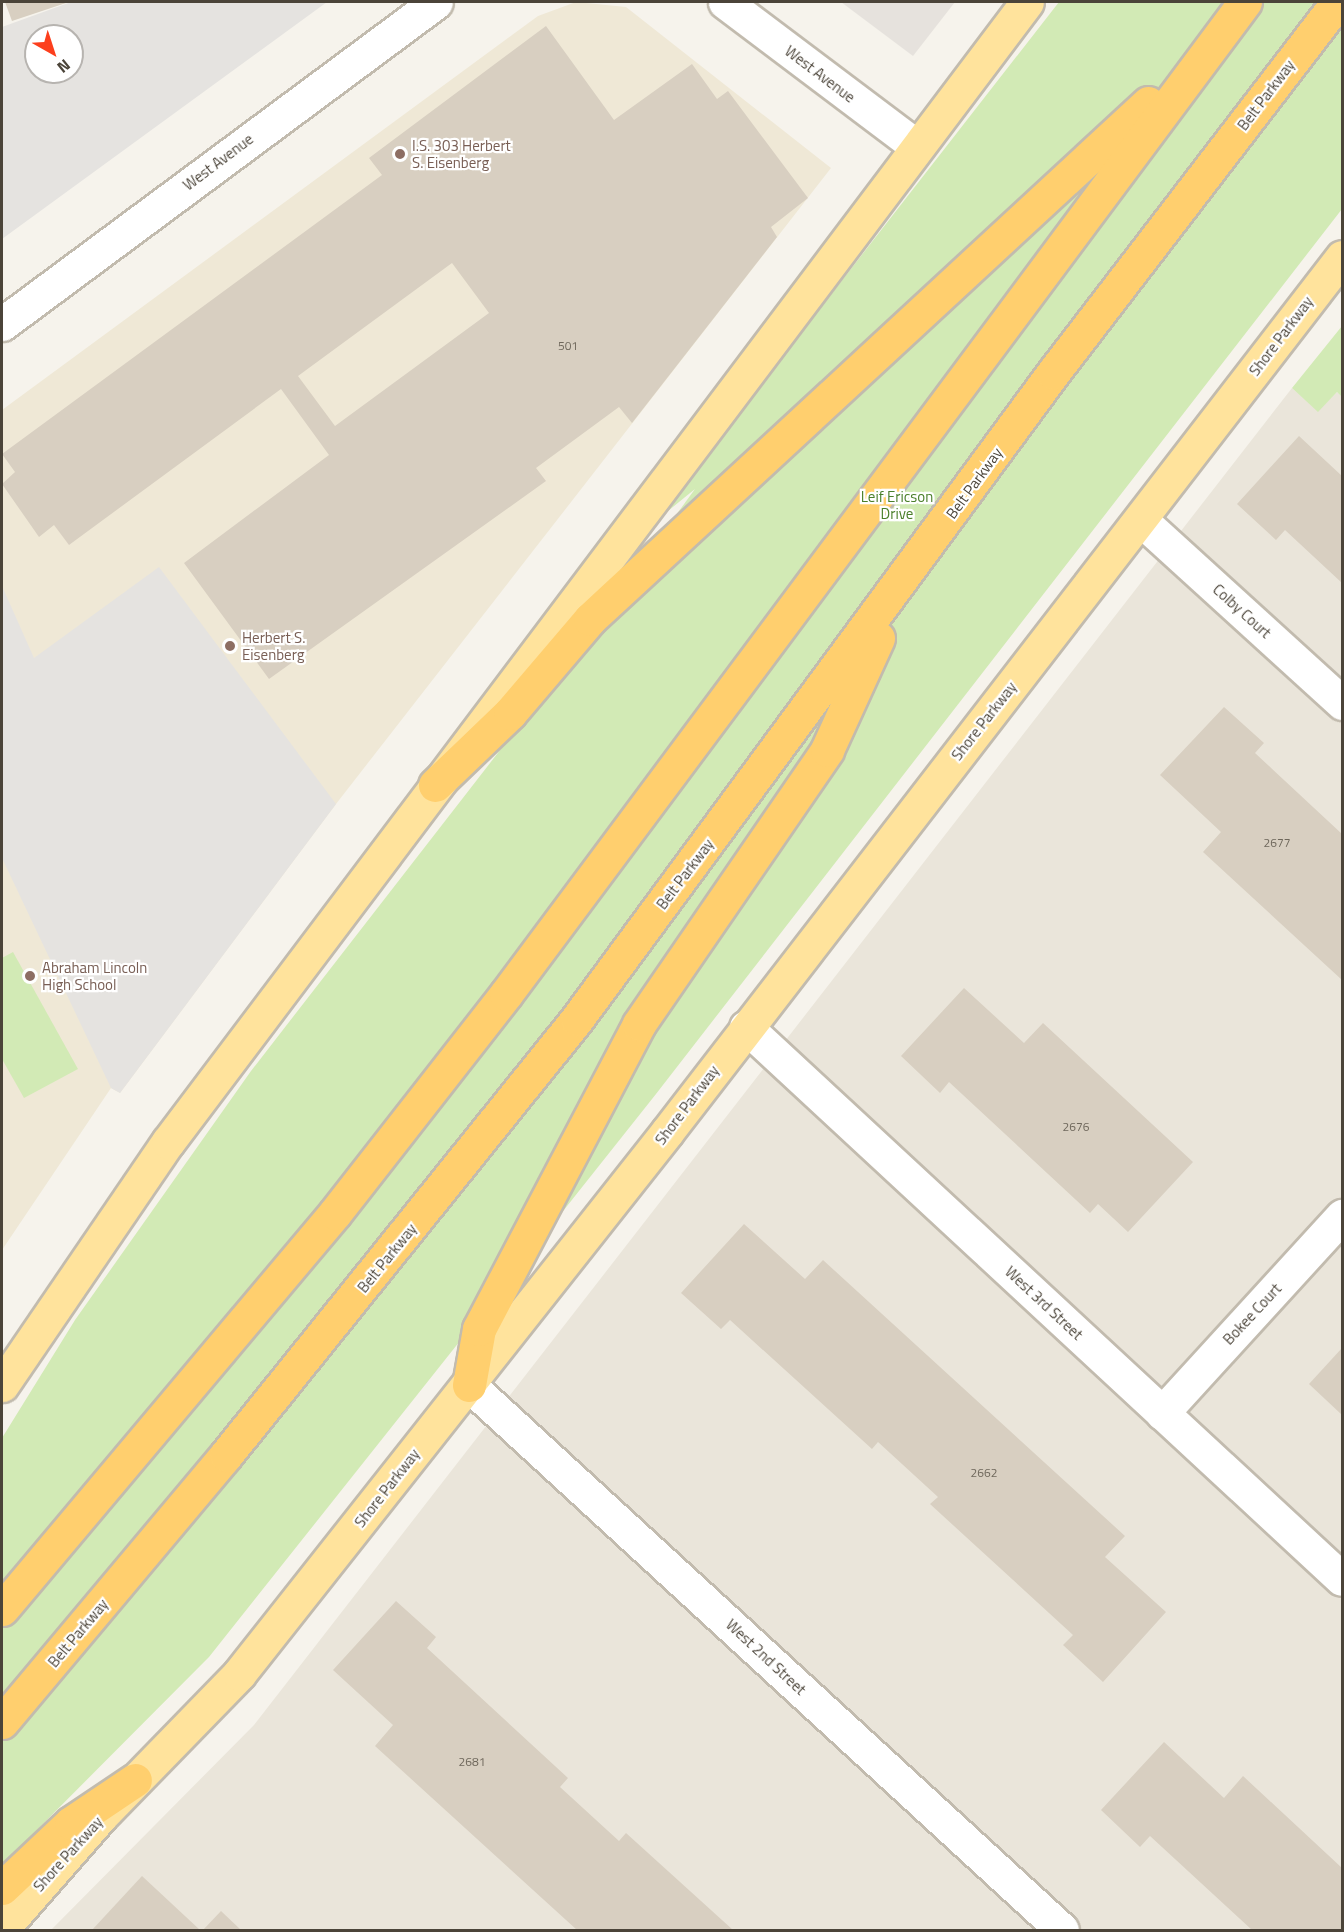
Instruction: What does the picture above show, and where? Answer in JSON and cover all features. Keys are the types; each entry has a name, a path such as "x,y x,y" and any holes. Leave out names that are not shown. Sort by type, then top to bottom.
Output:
{"highway":[{"path":"2,1609 327,1222 506,994 1210,45 1245,2"},
{"name":"Belt Parkway","path":"2,1722 226,1455 562,1037 905,578 1053,373 1338,2"},
{"path":"435,785 510,713 590,619 1210,45"},
{"path":"469,1384 479,1329 639,1023 827,750 905,578"},
{"path":"2,1888 71,1823 135,1780"}],"main road":[{"path":"2,1385 168,1142 915,146 1028,2"},
{"name":"Shore Parkway","path":"2,1929 135,1780 239,1674 469,1384 1141,520 1342,257"}],"street":[{"name":"West Avenue","path":"2,324 436,2"},
{"name":"West Avenue","path":"725,2 915,146"},
{"name":"Colby Court","path":"1141,520 1342,703"},
{"name":"West 3rd Street","path":"746,1027 1342,1580"},
{"name":"Bokee Court","path":"1162,1413 1342,1216"},
{"name":"West 2nd Street","path":"469,1384 1062,1930"}],"shaded area":[{"path":"71,2 327,2 2,239 2,27"},
{"name":"Herbert S. Eisenberg","path":"576,2 626,7 831,168 336,804 120,1093 111,1088 2,1250 2,410 538,16"},
{"path":"841,2 955,2 913,56"},
{"path":"1292,388 1318,411 1337,392 1342,397 1342,1930 51,1930 254,1725"},
{"path":"159,567 336,804 120,1093 111,1088 2,858 2,586 34,658"}],"green space":[{"name":"Leif Ericson Drive","path":"1059,2 1342,2 1342,209 656,1094 209,1657 2,1865 2,1438 75,1320 251,1071 577,651 695,489 652,524"},
{"path":"1342,326 1342,397 1337,392 1318,412 1292,388"},
{"path":"13,952 78,1069 24,1098 2,1059 2,958"}],"building":[{"path":"5,2 69,2 12,21"},
{"path":"546,26 614,120 692,64 717,99 728,91 808,198 771,227 777,237 632,423 619,407 536,468 546,481 269,679 184,563 329,455 281,389 69,545 54,525 39,537 2,484 15,472 2,454 382,175 369,158","holes":["452,263 489,313 335,426 298,376"]},
{"path":"1299,436 1342,476 1342,583 1285,530 1276,540 1237,504"},
{"path":"1224,707 1264,743 1255,753 1342,834 1342,980 1203,852 1221,832 1160,775"},
{"path":"964,988 1024,1043 1043,1023 1193,1162 1128,1232 1098,1204 1090,1213 949,1082 940,1093 901,1056"},
{"path":"744,1224 805,1279 823,1260 1125,1536 1105,1557 1166,1612 1103,1682 1063,1645 1073,1635 930,1504 938,1497 878,1442 872,1449 730,1320 721,1329 681,1293"},
{"path":"1342,1348 1342,1415 1309,1384"},
{"path":"396,1601 436,1637 427,1648 568,1778 560,1787 619,1841 626,1833 733,1930 577,1930 375,1746 393,1725 333,1670"},
{"path":"1164,1742 1224,1798 1243,1776 1342,1868 1342,1930 1252,1930 1150,1836 1140,1847 1101,1810"},
{"path":"142,1876 200,1930 92,1930"},
{"path":"221,1911 241,1930 203,1930"}],"place":[{"name":"I.S. 303 Herbert S. Eisenberg","path":"400,154"},
{"name":"Herbert S. Eisenberg","path":"230,646"},
{"name":"Abraham Lincoln High School","path":"30,976"}]}
